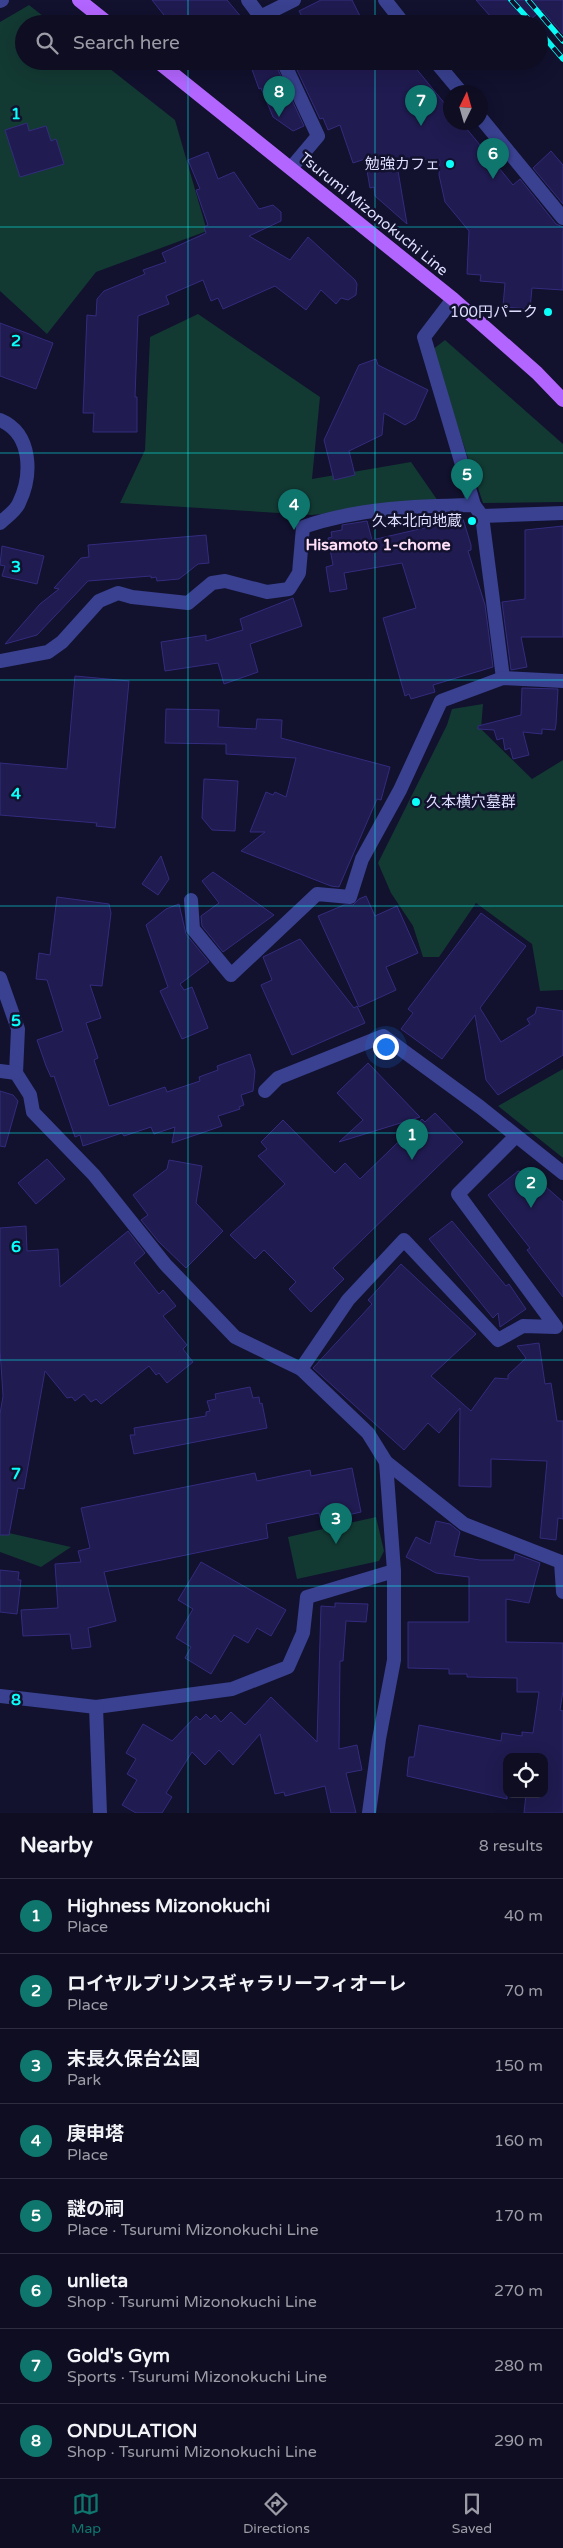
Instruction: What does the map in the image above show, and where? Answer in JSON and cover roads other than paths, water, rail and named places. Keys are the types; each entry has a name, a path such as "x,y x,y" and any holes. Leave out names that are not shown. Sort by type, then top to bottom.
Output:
{"main road":[{"path":"79,0 98,15"},
{"name":"Tsurumi Mizonokuchi Line","path":"168,70 453,299 537,373 563,400"}],"street":[{"path":"248,0 260,15"},
{"path":"272,15 294,0"},
{"path":"385,0 397,15"},
{"path":"287,70 318,136 291,168"},
{"path":"443,70 455,85"},
{"path":"488,127 563,218"},
{"path":"453,299 424,337 478,510 503,678"},
{"path":"0,420 18,435 27,452 28,475 19,505 0,523"},
{"path":"0,661 48,652 62,642 99,601 118,593 132,597 188,603 212,584 225,581 267,592 289,589 298,572 303,527 319,522 392,507 563,513"},
{"path":"191,900 193,928 231,975 316,894 350,897 362,859 400,790 441,701 503,678 563,681"},
{"path":"0,978 18,1029 16,1073 30,1095 33,1112 94,1175 165,1264 235,1337 301,1369 368,1433 386,1462 464,1524 561,1562 563,1592"},
{"path":"265,1090 278,1078 383,1036 480,1107 563,1173"},
{"path":"0,1071 16,1073"},
{"path":"301,1369 348,1300 404,1240 498,1340 523,1326 556,1327 458,1194 516,1136"},
{"path":"369,1813 376,1756 394,1660 394,1571 386,1462"},
{"path":"0,1696 96,1707 232,1689 288,1667 303,1634 307,1597 394,1571"},
{"path":"96,1707 100,1813"}],"railway":[{"path":"511,0 525,15"},
{"path":"528,0 541,15"},
{"path":"548,23 563,41"},
{"path":"548,42 563,59"}],"place":[{"name":"ONDULATION","path":"279,117"},
{"name":"Gold's Gym","path":"421,126"},
{"name":"勉強カフェ","path":"450,164"},
{"name":"unlieta","path":"493,179"},
{"name":"100円パーク","path":"548,312"},
{"name":"謎の祠","path":"467,500"},
{"name":"久本北向地蔵","path":"472,521"},
{"name":"庚申塔","path":"294,530"},
{"name":"久本横穴墓群","path":"416,802"},
{"name":"Highness Mizonokuchi","path":"412,1160"},
{"name":"ロイヤルプリンスギャラリーフィオーレ","path":"531,1208"},
{"name":"末長久保台公園","path":"336,1544"}],"district":[{"name":"Hisamoto 1-chome","path":"378,545"}]}
